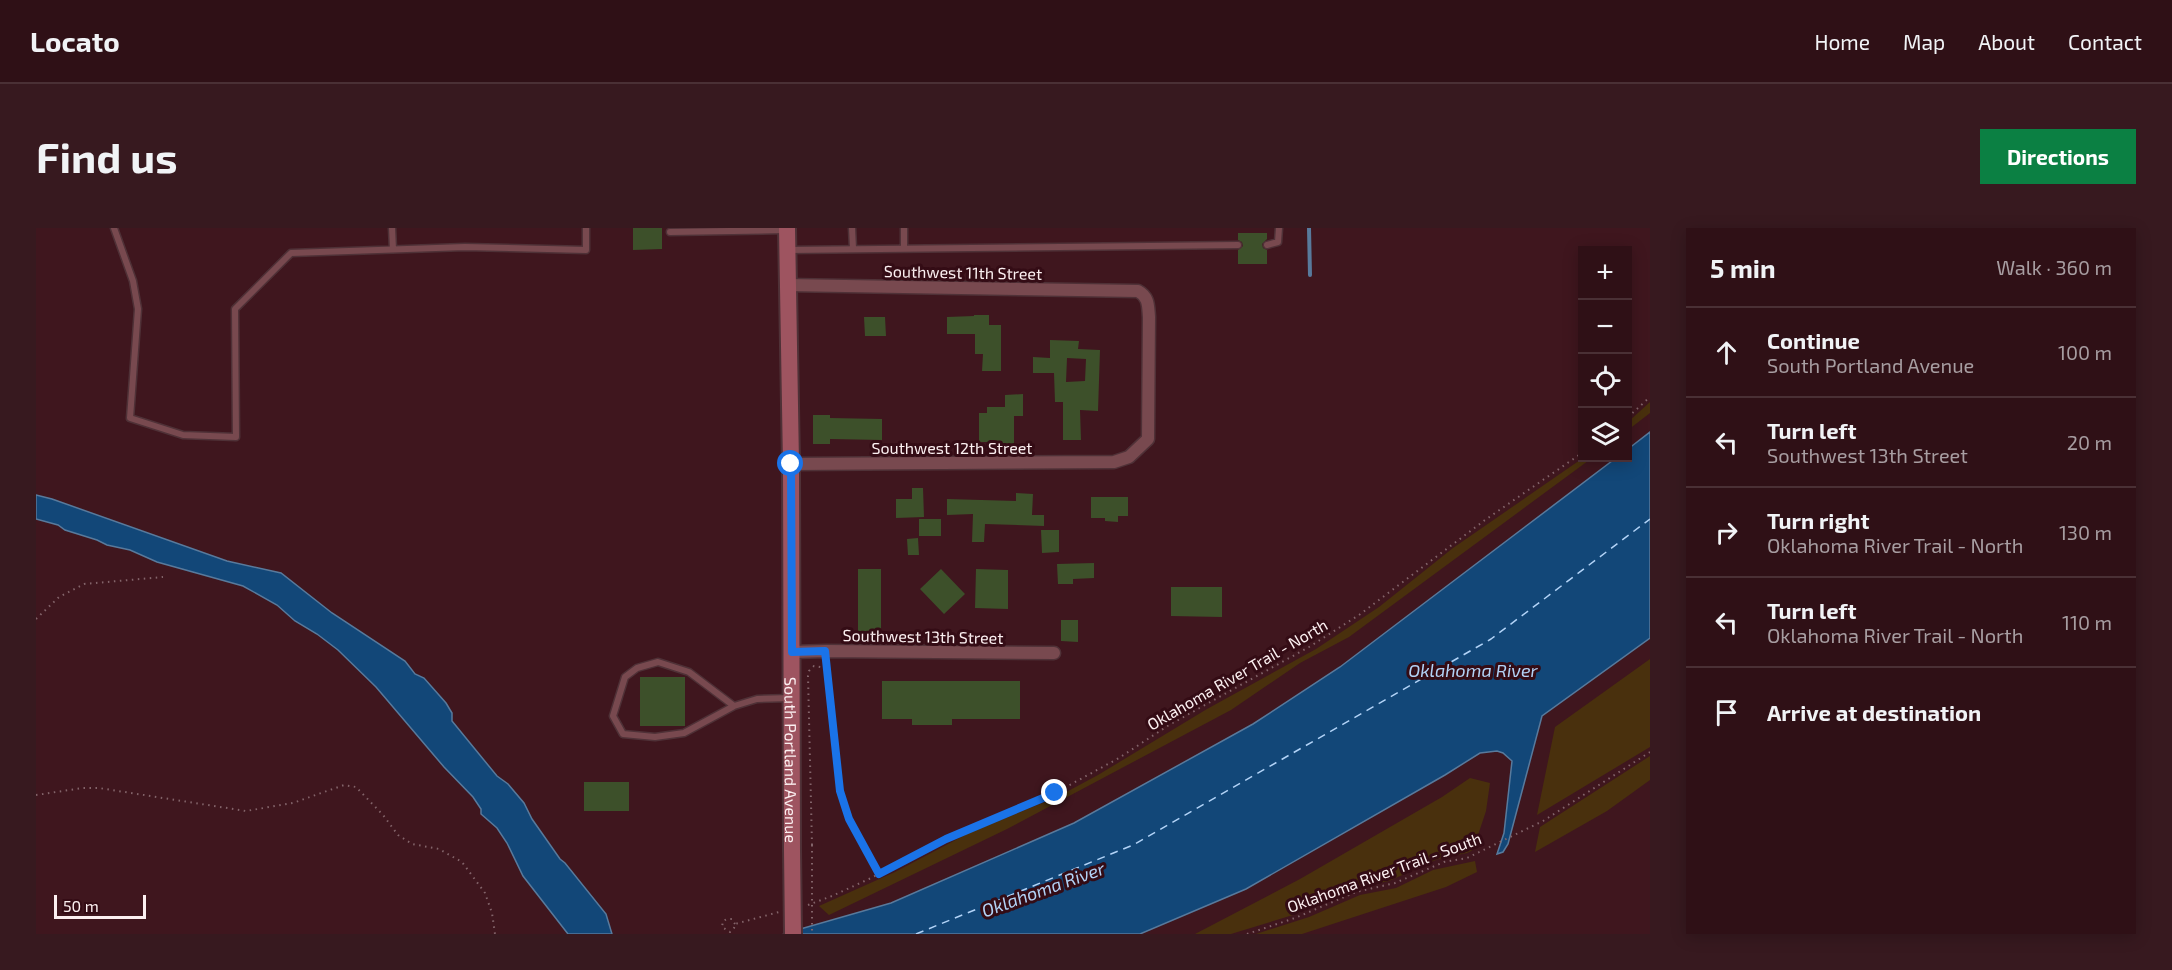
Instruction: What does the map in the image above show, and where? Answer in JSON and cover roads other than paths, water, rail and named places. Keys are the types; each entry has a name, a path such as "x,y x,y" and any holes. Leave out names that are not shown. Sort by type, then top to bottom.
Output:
{"main road":[{"name":"South Portland Avenue","path":"787,229 791,464 793,934"}],"street":[{"name":"Southwest 11th Street","path":"787,285 1138,291 1144,294 1148,302 1148,439 1129,457 1114,462"},
{"name":"Southwest 12th Street","path":"791,464 1114,462"},
{"name":"Southwest 13th Street","path":"792,652 1054,653"}],"lane":[{"path":"114,228 134,281 138,309 130,418 183,435 236,437 235,309 291,254 465,247 586,250 586,228"},
{"path":"392,228 393,249"},
{"path":"852,228 853,248"},
{"path":"904,228 904,247"},
{"path":"1267,244 1278,242 1279,228"},
{"path":"670,232 787,229"},
{"path":"787,250 1238,245"},
{"path":"734,706 689,672 658,662 637,668 625,677 613,717 623,734 655,737 684,733 734,706 757,699 792,698"}],"water":[{"name":"Oklahoma River","path":"1650,432 1650,638 1542,716 1508,844 1503,852 1497,854 1504,833 1512,761 1497,751 1480,753 1246,889 1140,934 783,934 891,903 1074,823 1253,724 1340,667 1611,462 1632,462 1632,446"},
{"path":"36,495 227,561 281,573 332,613 405,661 415,674 424,678 446,703 452,713 452,721 497,776 508,784 524,803 532,819 560,859 606,914 612,934 568,934 523,876 507,843 497,828 481,814 481,809 473,797 444,767 376,687 338,650 295,621 277,605 243,586 157,562 130,550 107,545 65,530 58,525 36,519"}],"waterway":[{"path":"1309,228 1310,275"}]}
